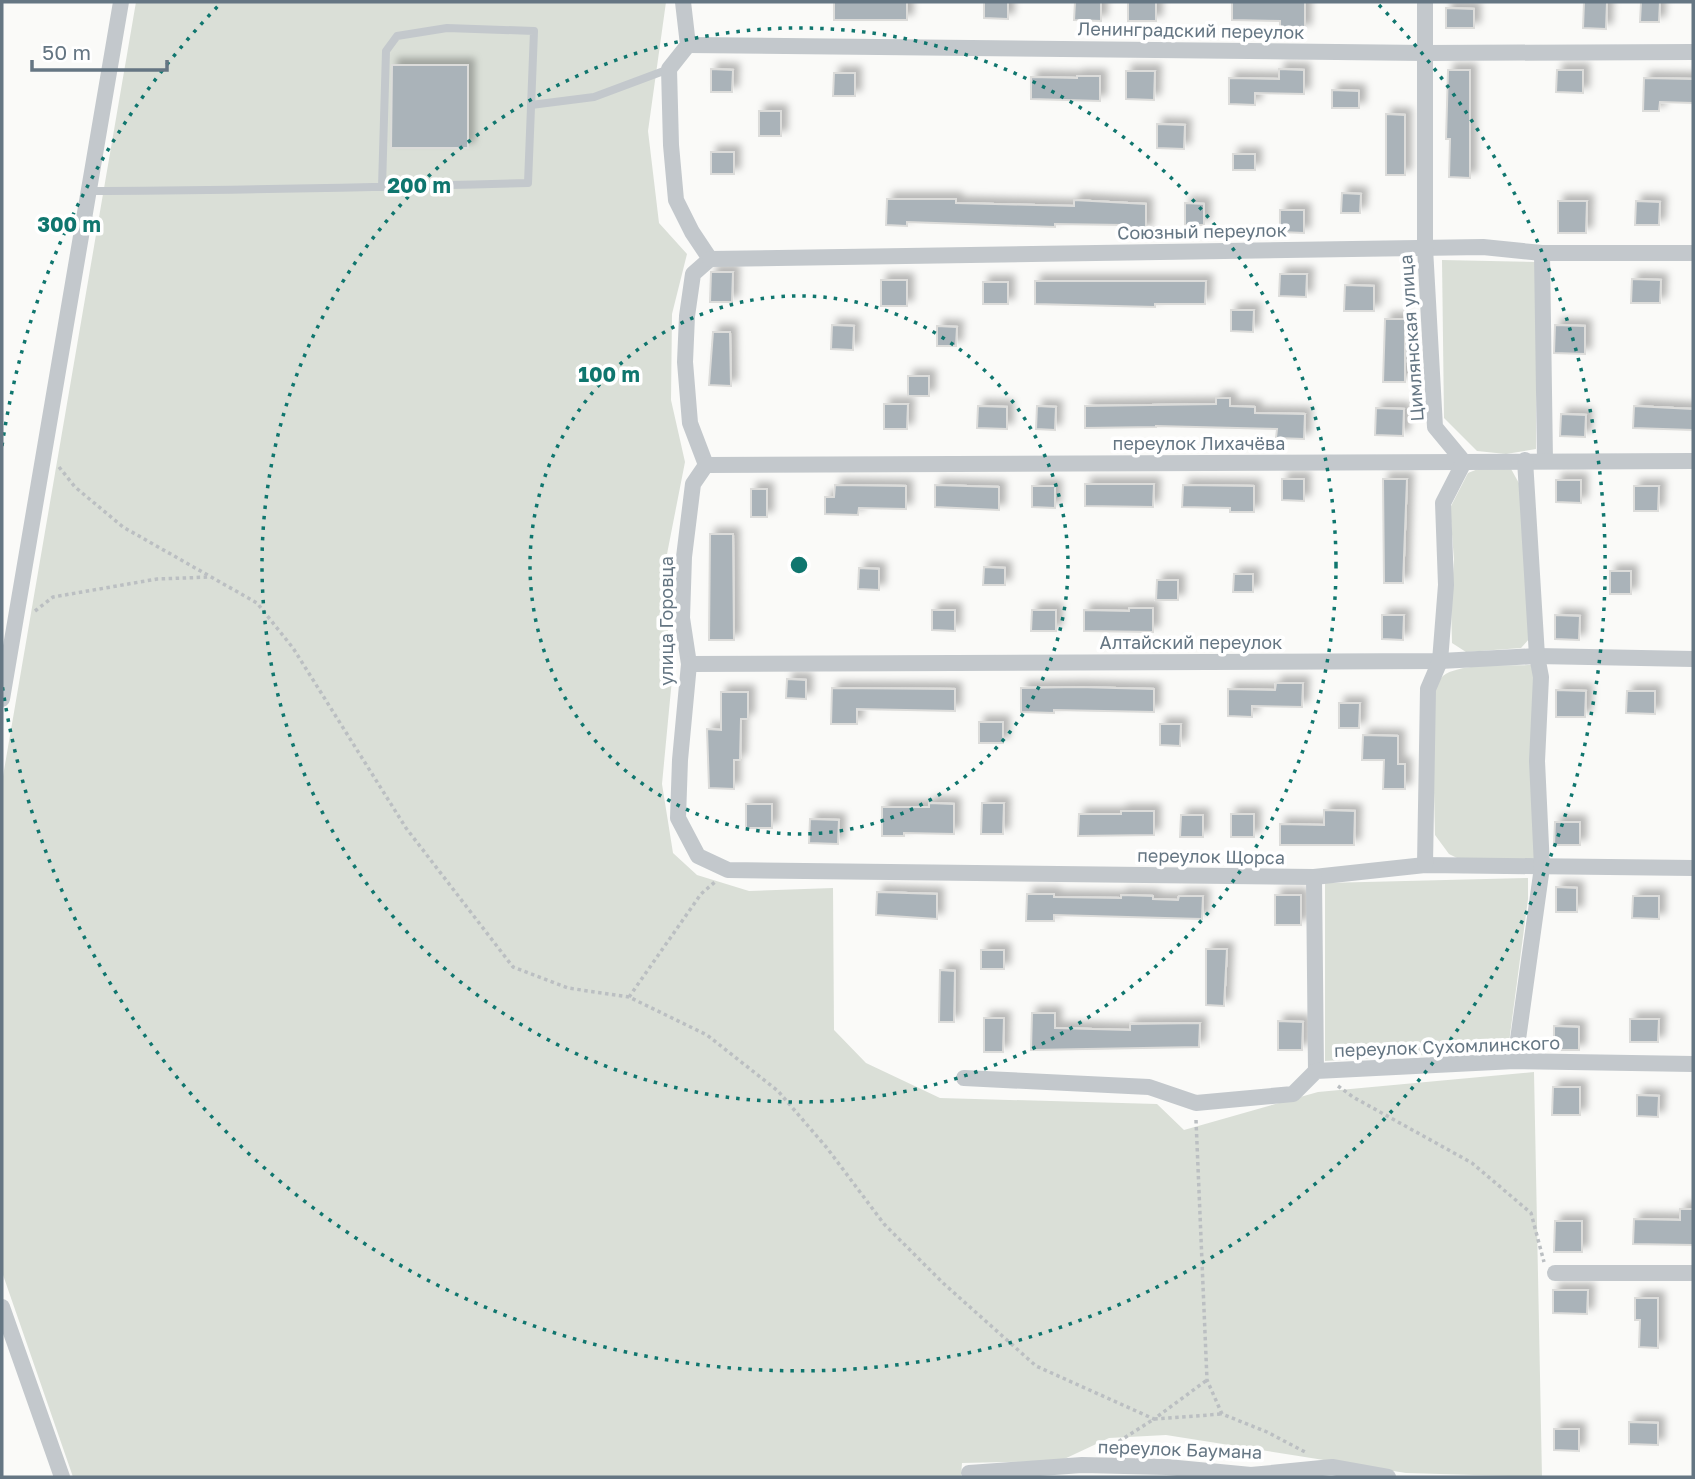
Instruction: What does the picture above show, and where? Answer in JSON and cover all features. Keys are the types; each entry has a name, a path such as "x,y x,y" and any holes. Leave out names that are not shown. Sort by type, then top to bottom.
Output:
{"street":[{"path":"2,699 121,2"},
{"path":"683,2 688,44 669,69 670,145 676,200 692,232 710,259 694,274 687,316 685,362 690,423 706,465"},
{"name":"Цимлянская улица","path":"1425,2 1424,248 1435,427 1464,462"},
{"name":"Ленинградский переулок","path":"688,44 1425,53 1693,52"},
{"name":"Союзный переулок","path":"710,259 1483,247 1542,253 1693,253"},
{"path":"1542,253 1545,461"},
{"path":"1516,1061 1542,867 1537,761 1541,677 1537,656 1525,460"},
{"name":"переулок Лихачёва","path":"706,465 1693,461"},
{"path":"1425,864 1427,689 1440,661 1446,584 1443,503 1464,462"},
{"name":"улица Горовца","path":"706,465 694,484 684,557 682,618 689,664 680,760 678,818 698,856 728,870"},
{"name":"Алтайский переулок","path":"689,664 1440,661 1537,656 1693,659"},
{"name":"переулок Щорса","path":"728,870 1314,877 1425,864 1693,868"},
{"path":"1314,877 1316,1070"},
{"name":"переулок Сухомлинского","path":"964,1078 1149,1087 1196,1104 1293,1094 1316,1070 1516,1061 1693,1064"},
{"path":"1555,1273 1693,1273"},
{"path":"2,1307 62,1477"},
{"name":"переулок Баумана","path":"969,1473 1082,1465 1167,1467 1251,1475 1332,1467 1388,1477"}],"lane":[{"path":"89,191 227,191 382,187 528,183 534,31 447,28 397,36 386,51 382,187"},
{"path":"531,105 594,97 669,69"}],"path":[{"path":"44,448 75,487 123,527 257,603 293,648 406,828 513,967 568,988 629,997 707,1035 778,1091 827,1148 884,1224 943,1283 1036,1366 1154,1419 1222,1414 1267,1432 1332,1467"},
{"path":"14,628 53,597 157,579 212,577"},
{"path":"629,997 701,894 728,870"},
{"path":"1316,1070 1353,1097 1472,1163 1531,1213 1544,1262 1555,1273"},
{"path":"1196,1104 1207,1380 1222,1414"},
{"path":"1082,1465 1154,1419 1207,1380"}],"shaded area":[{"path":"136,2 666,2 648,131 659,223 687,254 672,314 671,400 685,462 667,554 667,626 674,658 662,784 673,853 697,875 749,891 833,888 834,1030 866,1063 940,1098 1157,1104 1184,1130 1318,1092 1534,1072 1542,1477 1406,1473 1166,1435 1109,1438 1060,1461 962,1463 961,1477 73,1477 2,1272 2,782"},
{"path":"1442,260 1536,262 1536,449 1506,454 1477,451 1444,418"},
{"path":"1483,467 1510,467 1521,487 1529,639 1521,648 1466,652 1452,643 1454,560 1450,508 1468,473"},
{"path":"1532,665 1538,679 1538,857 1529,860 1463,861 1449,854 1435,835 1432,704 1436,687 1441,678 1458,669"},
{"path":"1528,878 1528,899 1508,1050 1325,1061 1325,883"}],"building":[{"path":"834,2 907,2 907,20 834,20"},
{"path":"984,2 1008,2 1008,19 984,18"},
{"path":"1075,2 1101,2 1101,21 1074,20"},
{"path":"1128,2 1156,2 1156,21 1128,21"},
{"path":"1232,2 1305,2 1305,30 1280,29 1280,21 1232,20"},
{"path":"1584,2 1607,2 1606,29 1583,28"},
{"path":"1641,2 1660,2 1659,22 1640,22"},
{"path":"1446,8 1474,9 1474,28 1446,28"},
{"path":"392,65 468,65 468,148 391,148"},
{"path":"711,69 733,70 732,92 711,92"},
{"path":"1279,69 1304,70 1304,94 1255,93 1255,105 1229,104 1229,78 1279,79"},
{"path":"1448,70 1470,70 1470,178 1449,177 1450,139 1446,139"},
{"path":"1557,70 1583,70 1583,93 1556,92"},
{"path":"1126,71 1155,71 1154,100 1126,99"},
{"path":"834,73 855,73 855,96 833,96"},
{"path":"1100,76 1100,101 1031,99 1031,77"},
{"path":"1644,78 1693,79 1693,103 1660,102 1659,111 1643,111"},
{"path":"1332,90 1359,91 1359,108 1332,108"},
{"path":"759,111 781,111 781,136 759,136"},
{"path":"1386,114 1405,115 1405,175 1386,175"},
{"path":"1157,124 1185,125 1184,149 1157,148"},
{"path":"711,152 734,152 734,174 711,174"},
{"path":"1233,154 1255,154 1255,170 1233,170"},
{"path":"1342,193 1361,194 1360,213 1341,213"},
{"path":"887,199 956,199 956,203 1074,206 1074,200 1146,204 1146,231 1123,231 1123,225 1055,224 1055,227 907,222 907,226 886,225"},
{"path":"1558,201 1587,201 1586,233 1558,233"},
{"path":"1636,201 1660,202 1659,225 1635,225"},
{"path":"1185,203 1204,204 1204,225 1185,225"},
{"path":"1280,210 1304,210 1304,233 1280,232"},
{"path":"711,272 733,272 732,302 710,302"},
{"path":"1280,274 1307,274 1306,297 1279,296"},
{"path":"1632,279 1661,280 1660,303 1631,303"},
{"path":"881,280 907,280 907,306 881,306"},
{"path":"1035,281 1206,281 1205,304 1155,304 1155,307 1035,304"},
{"path":"983,282 1008,282 1008,304 983,304"},
{"path":"1345,285 1374,286 1374,311 1344,311"},
{"path":"1231,310 1254,310 1253,332 1231,331"},
{"path":"1385,319 1405,319 1405,382 1383,382"},
{"path":"832,325 854,326 853,350 831,349"},
{"path":"1555,325 1585,326 1585,354 1554,353"},
{"path":"937,326 957,327 956,346 937,346"},
{"path":"713,332 730,332 731,386 709,385"},
{"path":"908,376 929,376 929,396 908,396"},
{"path":"1216,398 1230,398 1230,406 1255,407 1255,413 1305,414 1304,439 1276,438 1277,429 1156,426 1085,428 1085,406 1216,404"},
{"path":"884,404 908,404 907,429 884,429"},
{"path":"978,406 1007,407 1007,429 977,428"},
{"path":"1037,406 1056,407 1055,430 1036,429"},
{"path":"1634,406 1693,409 1693,430 1633,428"},
{"path":"1376,408 1404,409 1403,436 1375,435"},
{"path":"1561,414 1586,415 1585,437 1560,436"},
{"path":"1282,479 1304,479 1304,501 1282,500"},
{"path":"1383,479 1407,479 1403,583 1384,583"},
{"path":"1556,480 1581,480 1581,503 1556,502"},
{"path":"1085,484 1154,484 1153,507 1085,506"},
{"path":"835,485 906,486 906,509 859,508 858,515 825,514 825,497 834,497"},
{"path":"935,485 999,487 999,510 935,507"},
{"path":"1183,485 1254,486 1254,512 1230,512 1230,508 1182,507"},
{"path":"1032,486 1055,486 1055,508 1032,507"},
{"path":"1634,486 1659,486 1658,511 1634,511"},
{"path":"751,489 767,489 767,517 751,517"},
{"path":"710,534 733,534 734,640 709,640"},
{"path":"984,567 1005,568 1005,585 983,585"},
{"path":"859,568 879,569 879,590 858,589"},
{"path":"1610,571 1631,571 1631,594 1610,594"},
{"path":"1234,574 1253,574 1253,592 1233,592"},
{"path":"1157,580 1178,580 1178,600 1156,600"},
{"path":"1129,608 1153,608 1153,632 1084,631 1084,610 1129,611"},
{"path":"932,610 955,610 955,631 932,630"},
{"path":"1032,610 1056,610 1056,631 1031,631"},
{"path":"1382,615 1404,615 1403,640 1382,639"},
{"path":"1555,615 1580,616 1579,640 1555,639"},
{"path":"787,679 806,680 806,699 786,698"},
{"path":"1276,683 1303,683 1302,707 1252,706 1252,717 1228,716 1228,689 1275,690"},
{"path":"832,688 955,689 955,711 857,709 857,724 831,724"},
{"path":"1021,688 1154,689 1154,712 1021,712"},
{"path":"1556,690 1586,691 1585,717 1556,717"},
{"path":"1627,691 1655,691 1655,714 1626,713"},
{"path":"721,692 748,692 748,719 741,719 740,760 734,760 734,789 709,788 707,729 721,730"},
{"path":"1339,703 1360,703 1359,728 1339,728"},
{"path":"979,722 1003,722 1003,743 979,743"},
{"path":"1160,724 1181,724 1180,746 1160,745"},
{"path":"1363,735 1398,736 1398,764 1405,764 1405,789 1383,789 1384,760 1362,760"},
{"path":"929,803 954,804 954,834 904,833 904,836 882,836 882,807 929,807"},
{"path":"982,803 1004,803 1003,834 981,834"},
{"path":"746,804 772,804 772,828 746,828"},
{"path":"1324,810 1355,811 1354,845 1280,845 1280,824 1324,825"},
{"path":"1121,811 1154,811 1154,835 1078,836 1079,814 1121,814"},
{"path":"1231,814 1254,814 1254,837 1231,837"},
{"path":"1181,815 1203,815 1203,837 1180,837"},
{"path":"810,819 839,820 838,844 809,843"},
{"path":"1555,822 1580,822 1580,845 1554,845"},
{"path":"1556,887 1577,888 1577,912 1556,912"},
{"path":"877,892 937,894 937,919 876,915"},
{"path":"1027,894 1054,894 1054,897 1153,896 1153,899 1178,900 1179,896 1203,896 1202,919 1054,915 1054,921 1026,921"},
{"path":"1275,895 1301,895 1301,925 1275,925"},
{"path":"1633,896 1659,896 1659,919 1632,918"},
{"path":"1206,949 1227,949 1224,1006 1206,1005"},
{"path":"981,950 1004,950 1004,969 981,969"},
{"path":"940,970 955,971 954,1022 939,1022"},
{"path":"1032,1013 1055,1013 1055,1028 1130,1030 1130,1024 1200,1023 1199,1047 1031,1050"},
{"path":"984,1018 1004,1018 1003,1052 984,1052"},
{"path":"1630,1019 1659,1019 1658,1042 1630,1042"},
{"path":"1278,1021 1303,1022 1302,1050 1278,1050"},
{"path":"1554,1026 1579,1027 1579,1050 1554,1050"},
{"path":"1553,1087 1580,1087 1580,1115 1552,1115"},
{"path":"1637,1095 1659,1096 1658,1117 1637,1116"},
{"path":"1680,1209 1693,1209 1693,1245 1633,1244 1634,1219 1680,1220"},
{"path":"1555,1221 1582,1221 1582,1252 1554,1252"},
{"path":"1553,1290 1588,1290 1587,1314 1553,1313"},
{"path":"1635,1298 1658,1298 1658,1348 1639,1347 1640,1320 1635,1320"},
{"path":"1629,1422 1658,1423 1658,1445 1629,1444"},
{"path":"1554,1429 1579,1429 1579,1451 1554,1450"}]}
